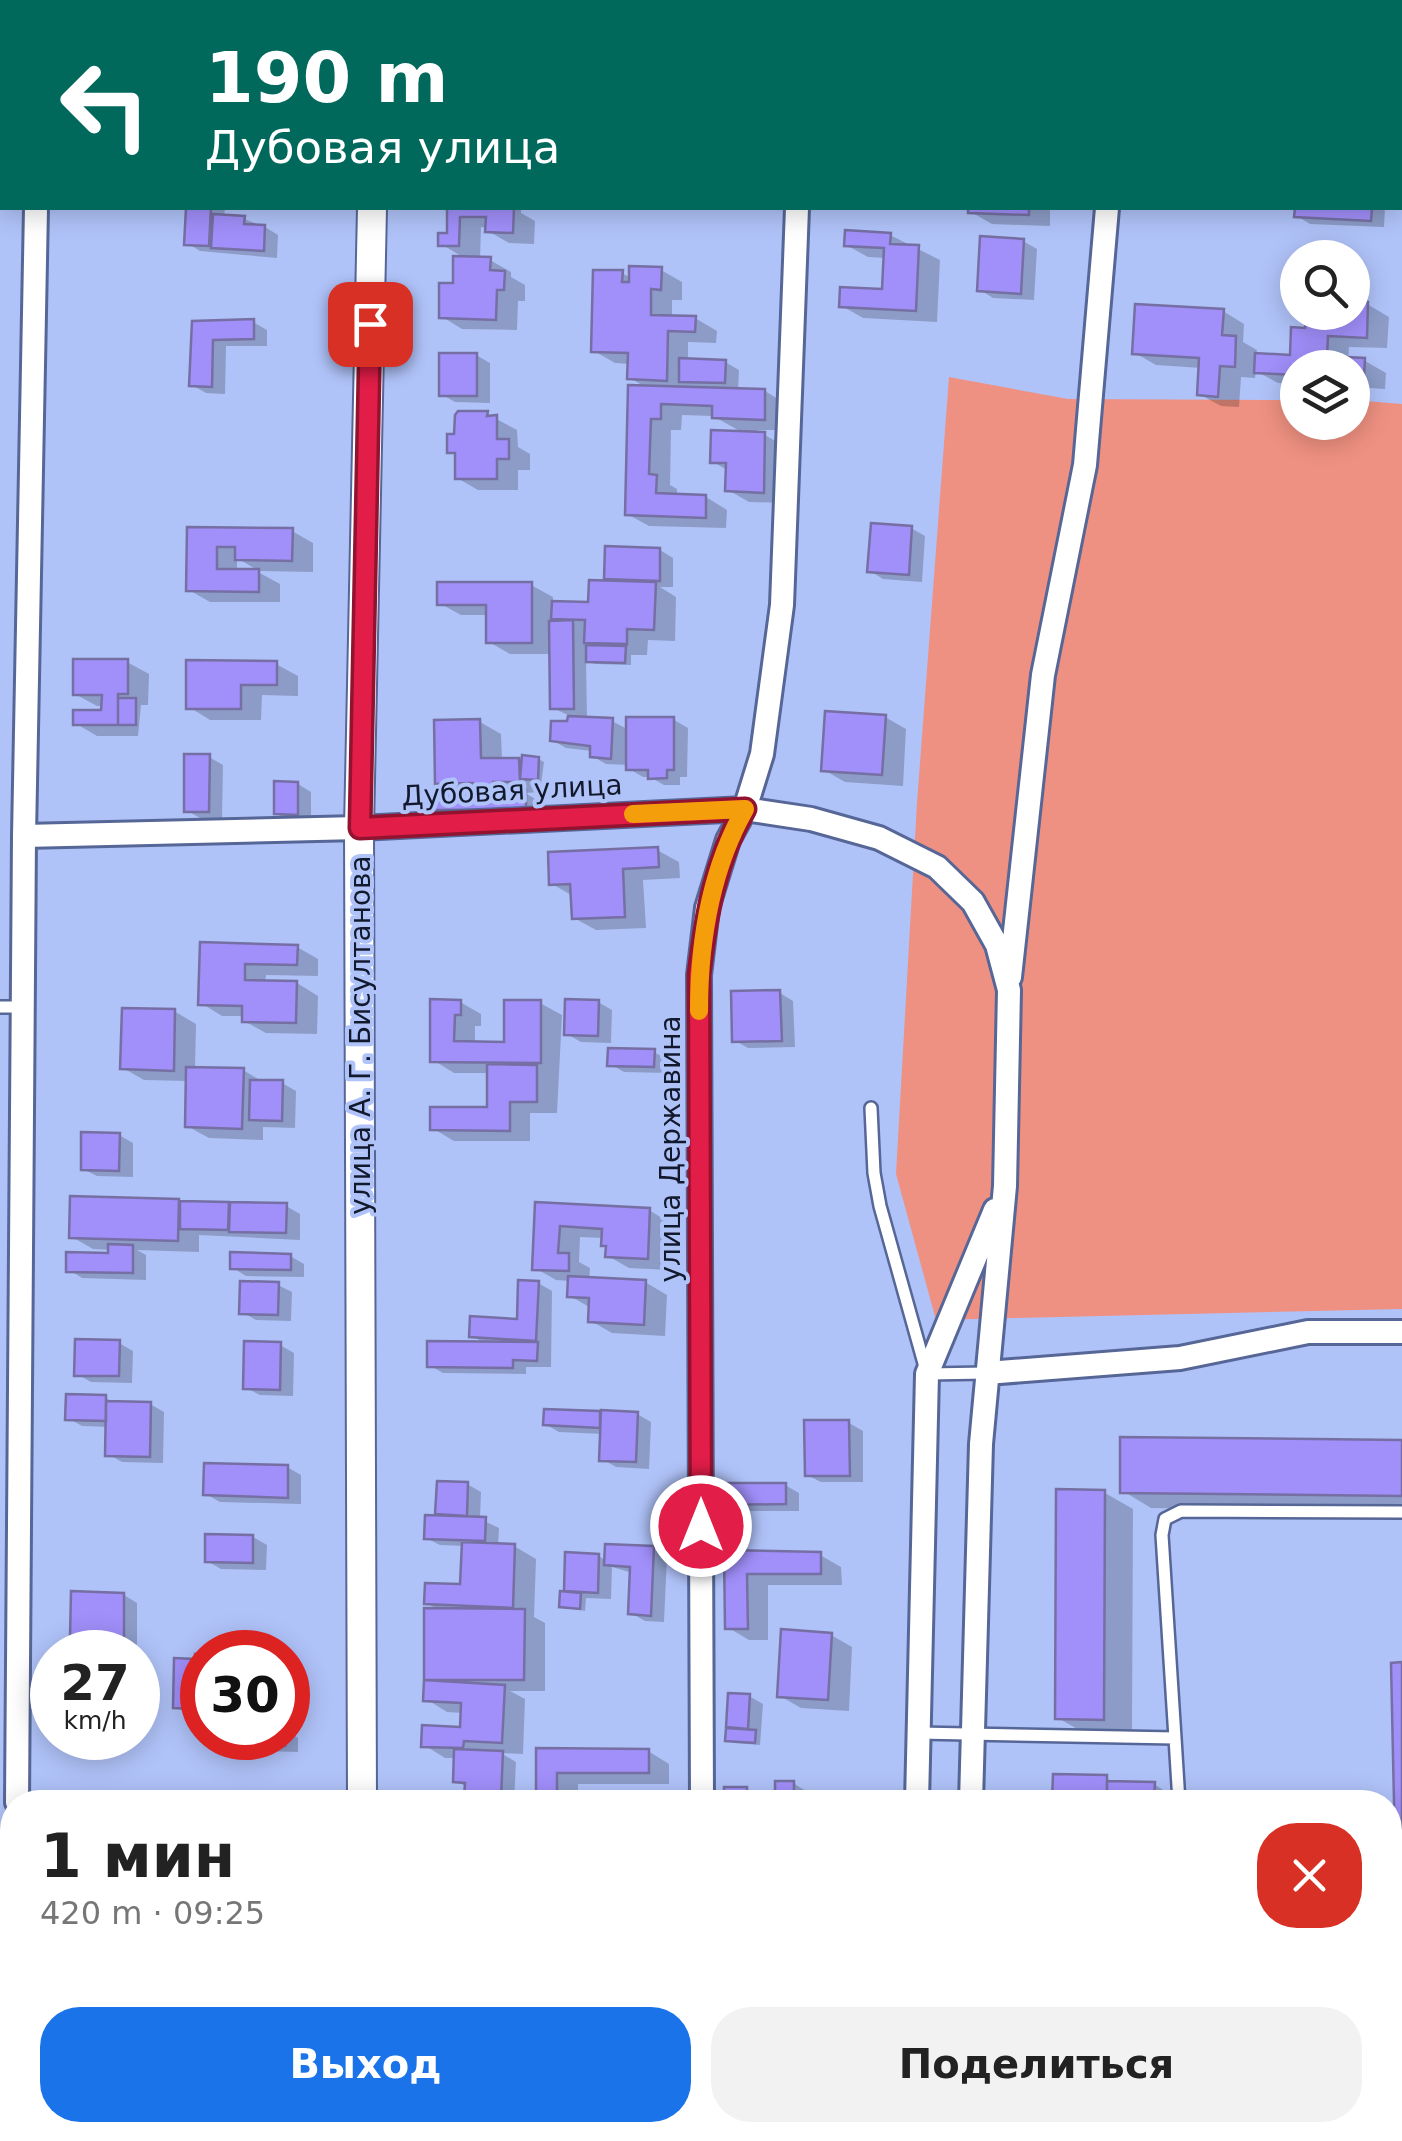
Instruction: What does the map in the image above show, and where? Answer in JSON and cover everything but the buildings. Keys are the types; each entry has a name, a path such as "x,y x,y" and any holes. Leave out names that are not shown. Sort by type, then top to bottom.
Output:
{"street":[{"path":"12,1790 15,1289 11,1007 24,836 36,210"},
{"name":"улица А. Г. Бисултанова","path":"362,1790 360,828 372,210"},
{"name":"улица Державина","path":"702,1790 699,975 707,908 728,840 745,809 762,754 782,605 797,210"},
{"path":"971,1790 981,1444 1004,1186 1008,990 1044,675 1085,466 1107,210"},
{"name":"Дубовая улица","path":"24,836 360,828 745,809 811,819 880,838 938,867 973,902 997,944 1008,990"},
{"path":"917,1790 927,1374 1004,1186"},
{"path":"987,1373 1180,1358 1308,1332 1402,1332"}],"lane":[{"path":"871,1108 880,1206 927,1374 987,1373"},
{"path":"1177,1790 1162,1535 1165,1519 1181,1510 1402,1512"},
{"path":"918,1733 1175,1738"}],"shaded area":[{"path":"949,377 1068,399 1280,400 1280,440 1370,440 1370,401 1402,404 1402,1309 936,1320 896,1174 917,803"}],"slow traffic":[{"path":"633,814 745,809 728,840 707,908 699,1011"}],"route":[{"path":"370,324 360,828 745,809 728,840 707,908 699,975 701,1526"}]}
